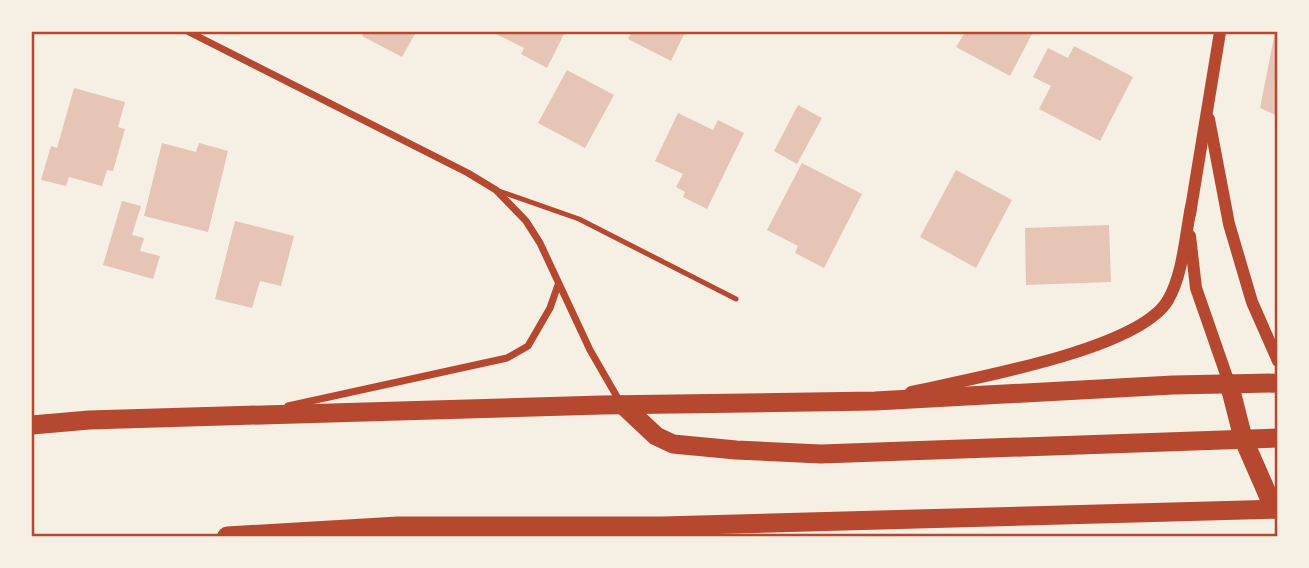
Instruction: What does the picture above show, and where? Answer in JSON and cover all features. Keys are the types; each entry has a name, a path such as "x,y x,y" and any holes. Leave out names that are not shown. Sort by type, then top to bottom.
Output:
{"highway":[{"path":"227,537 398,526 662,526 1276,510 1243,438 1229,383"},
{"path":"32,425 622,405 875,401 1229,383 1278,383"},
{"path":"622,405 664,441 736,450 821,454 1243,438 1278,439"}],"street":[{"path":"189,32 468,173 496,190 526,221 540,243 590,350 622,405"},
{"path":"875,401 1028,366 1111,341 1155,315 1169,298 1179,268 1220,32"},
{"path":"1207,108 1229,224 1252,302 1278,361"},
{"path":"1191,207 1190,243 1196,288 1229,383"},
{"path":"243,416 508,358 528,346 551,308 558,284"}],"lane":[{"path":"496,190 579,219 736,299"}],"building":[{"path":"364,32 416,32 402,57 362,36"},
{"path":"492,32 565,32 547,68 521,54 524,48"},
{"path":"632,32 685,32 671,61 628,39"},
{"path":"965,32 1033,32 1010,76 956,47"},
{"path":"1275,32 1278,32 1278,116 1260,108"},
{"path":"1074,46 1133,77 1100,141 1039,109 1051,86 1033,77 1048,48 1068,58"},
{"path":"567,70 614,95 585,148 538,123"},
{"path":"74,88 125,102 118,127 125,129 113,171 107,170 102,186 69,177 66,186 41,180 51,146 57,148"},
{"path":"798,105 822,118 797,164 774,151"},
{"path":"678,113 713,130 718,120 744,133 707,209 683,197 685,192 676,187 683,174 655,161"},
{"path":"162,143 196,152 199,143 228,151 208,232 144,216"},
{"path":"802,163 862,194 824,268 795,253 798,246 767,230"},
{"path":"956,170 1012,200 976,268 920,237"},
{"path":"122,201 141,206 132,235 144,238 140,251 160,256 153,279 103,265"},
{"path":"235,221 294,236 281,286 260,281 252,308 215,299"},
{"path":"1109,225 1111,282 1026,285 1025,228"}]}
